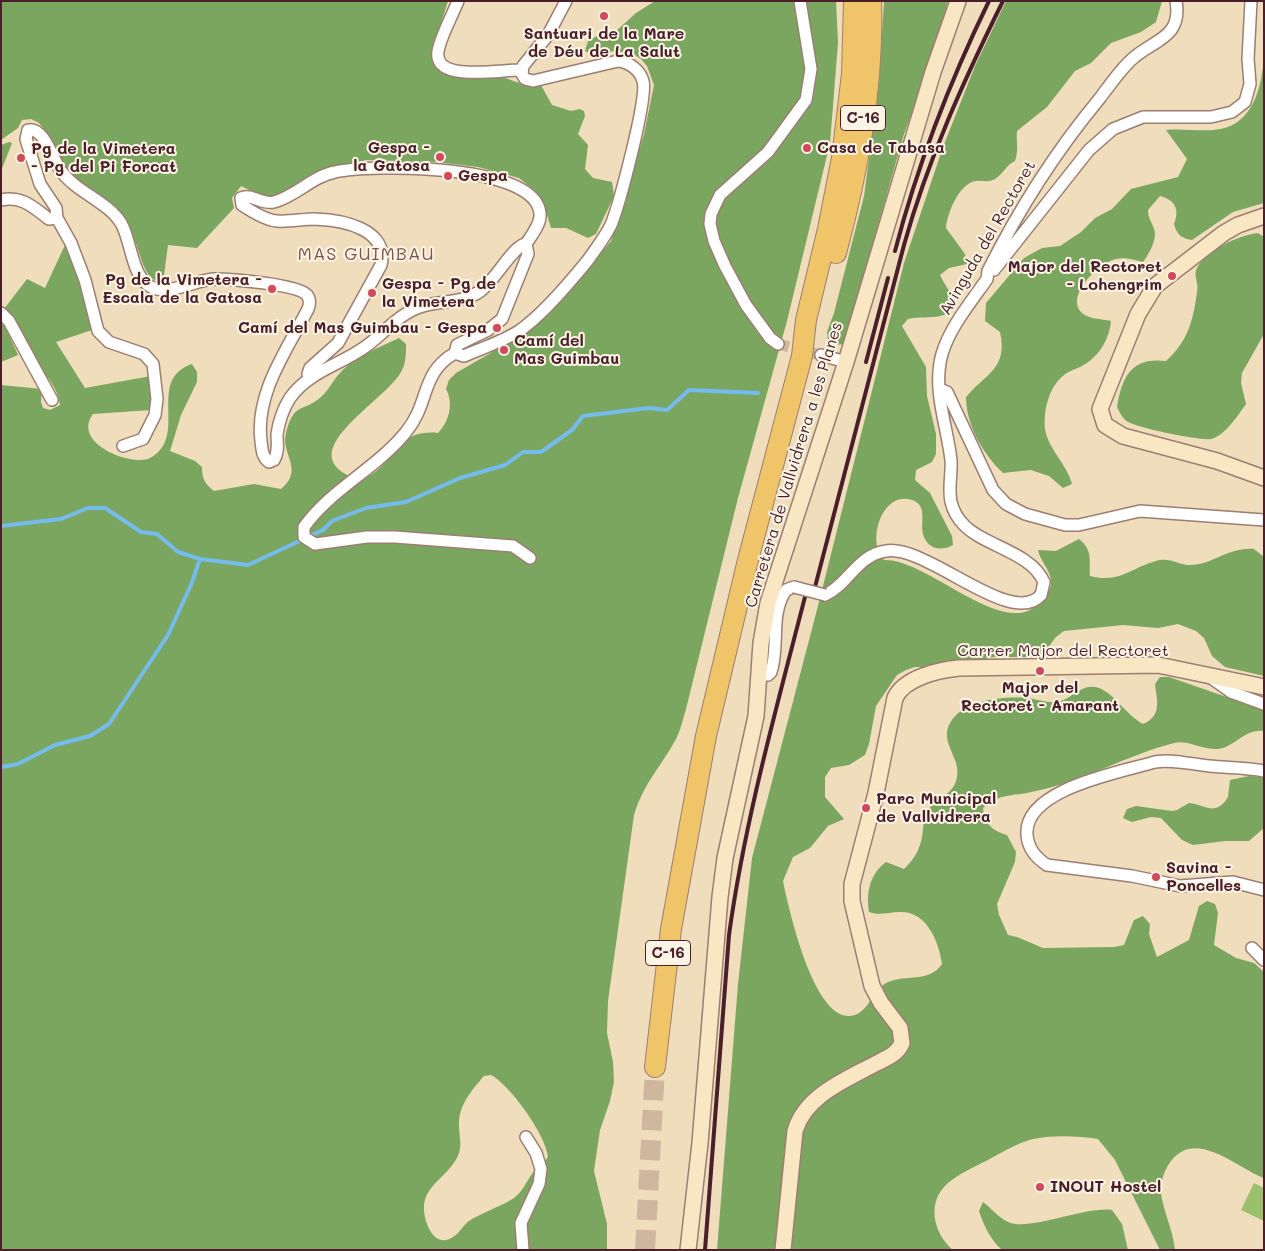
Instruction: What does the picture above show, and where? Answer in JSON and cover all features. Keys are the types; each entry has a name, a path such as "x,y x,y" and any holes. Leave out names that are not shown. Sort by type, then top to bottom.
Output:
{"highway":[{"name":"C-16","path":"655,1067 671,929 706,736 748,560 812,356 818,325 835,231 849,106 854,1"},
{"name":"C-16","path":"835,231 860,140 867,92 871,1"}],"street":[{"path":"458,1 438,48 438,57 443,66 452,71 463,73 521,70 548,35 566,1"},
{"path":"778,344 770,338 754,317 725,266 711,232 711,219 720,195 768,152 806,100 811,69 800,1"},
{"name":"Carretera de Vallvidrera a les Planes","path":"688,1250 700,1143 720,896 726,858 756,716 762,632 768,603 846,362 901,175 958,1"},
{"name":"Avinguda del Rectoret","path":"760,676 768,676 772,672 776,617 786,590 794,587 825,595 837,590 850,572 868,558 884,551 895,550 915,554 1008,602 1029,603 1041,595 1044,582 1039,574 1003,548 971,531 954,511 950,493 951,461 939,389 940,362 945,345 986,279 988,271 1014,219 1051,162 1088,111 1129,61 1171,32 1177,19 1176,1"},
{"path":"986,279 1089,150 1113,129 1143,117 1211,117 1232,112 1245,102 1250,84 1248,51 1251,1"},
{"path":"521,70 524,78 533,81 618,61 631,65 639,72 644,85 643,102 621,198 606,235 588,259 530,322 511,336 464,356 455,353 442,360 433,370 422,405 406,432 380,460 325,503 308,522 303,535 308,542 314,544 367,537 395,537 513,546 530,558"},
{"path":"123,446 143,439 155,415 157,399 153,364 144,354 109,342 100,334 72,243 56,218 56,208 40,184 26,140 26,133 30,129 42,134 63,174 118,219 141,277 150,286 168,289 216,279 295,289 307,295 310,302 308,309 271,382 261,408 261,442 265,458 269,462 274,460 277,454 278,425 286,406 300,387 311,378 363,348 410,312 424,306 464,299 479,293 490,284 518,247 526,244"},
{"path":"311,378 308,374 310,368 338,343 381,265 383,258 380,245 369,232 354,226 317,219 276,221 269,219 242,205 241,198 246,196 259,201 272,202 292,195 334,172 369,167 467,172 505,182 527,194 535,201 540,212 540,218 526,244 528,254 502,319 488,330 457,345 455,353"},
{"path":"1,200 21,200 37,208 49,219 56,218"},
{"path":"1264,216 1238,225 1224,233 1155,286 1138,314 1100,409 1105,425 1123,436 1208,458 1264,478"},
{"path":"1,313 13,328 52,400"},
{"path":"812,356 846,362"},
{"path":"939,389 947,392 993,490 1006,504 1025,514 1066,525 1079,525 1140,511 1264,520"},
{"name":"Carrer Major del Rectoret","path":"782,1250 795,1132 801,1114 811,1103 847,1079 893,1055 902,1043 900,1028 881,1004 872,986 852,901 852,884 876,793 898,693 911,682 944,670 958,668 1158,665 1264,687"},
{"path":"1209,677 1231,692 1264,704"},
{"path":"1264,771 1249,767 1210,766 1162,760 1067,789 1042,803 1031,813 1027,827 1028,842 1035,856 1047,865 1132,876 1188,887 1212,882 1233,882 1264,890"},
{"path":"1252,948 1264,960"},
{"path":"522,1250 521,1223 539,1184 541,1169 536,1153 526,1137"}],"green space":[{"path":"1,1 448,1 433,49 434,65 448,73 495,76 528,85 541,85 552,105 571,111 580,109 584,111 585,116 578,134 588,145 585,169 593,178 612,182 614,196 596,234 588,238 566,228 551,228 545,208 534,190 519,178 478,167 436,162 366,160 333,169 277,196 262,196 241,186 232,198 234,208 197,248 168,245 163,283 156,281 146,271 135,241 125,225 67,169 39,123 31,119 22,120 18,128 1,140"},
{"path":"655,1 836,1 838,43 830,143 787,321 738,498 681,728 643,793 634,815 608,1001 607,1033 613,1062 614,1082 600,1130 594,1171 607,1224 607,1250 1,1250 1,385 42,389 41,402 43,408 50,410 60,405 59,398 52,384 31,354 13,319 4,309 27,279 45,288 65,245 71,255 92,330 56,342 85,388 151,376 151,410 93,414 88,425 90,435 107,451 119,456 142,460 150,458 161,449 167,437 171,382 178,372 192,364 197,372 197,382 181,415 170,451 195,461 202,467 205,481 214,491 254,484 281,489 288,482 291,475 292,468 285,441 292,416 321,397 352,362 399,338 406,344 405,361 402,370 393,382 347,427 336,442 332,456 339,469 360,480 372,474 403,442 412,436 423,433 438,433 442,429 449,412 450,400 446,389 449,380 456,373 527,332 587,270 611,241 644,134 654,85 647,66 633,54 614,51 594,56 585,51 588,41 597,36 615,32 636,13","holes":["491,1075 499,1080 517,1100 534,1124 541,1136 548,1157 514,1198 469,1221 453,1237 440,1240 431,1232 425,1219 424,1206 426,1198 429,1191 451,1167 459,1153 459,1119 466,1099 484,1076"]},
{"path":"884,1 948,1 930,66 904,134 844,344 836,345 828,341 827,332 834,313 864,196 879,84"},
{"path":"1006,1 1162,1 1156,22 1141,32 1111,43 1091,63 1075,71 1047,107 1017,131 1015,161 995,179 970,183 964,187 955,200 946,228 965,254 967,264 949,268 940,275 952,297 953,307 944,315 908,319 902,326 926,367 927,396 936,434 936,454 932,462 916,470 915,480 930,493 952,536 953,545 939,549 931,546 923,534 922,510 920,506 912,500 901,499 892,503 885,510 880,520 877,530 879,552 884,560 902,563 988,606 1008,612 1026,612 1041,601 1050,589 1051,584 1047,569 1038,550 1056,551 1079,539 1088,551 1090,576 1110,578 1160,560 1190,565 1206,562 1236,551 1254,549 1264,557 1264,676 1225,667 1212,656 1204,638 1196,631 1178,624 1158,628 1123,625 1064,631 1056,637 1044,653 1036,657 994,657 944,667 915,667 906,670 897,675 876,706 865,755 849,765 831,768 825,777 825,797 844,819 828,826 810,848 793,857 783,881 785,891 800,945 817,988 828,1005 841,1014 855,1015 868,1005 883,985 898,979 930,974 942,964 935,938 924,922 909,913 877,914 869,912 868,897 870,884 876,872 886,862 904,869 912,860 918,851 926,813 949,792 955,783 957,777 956,763 948,744 947,730 956,715 964,709 984,701 1007,698 1027,698 1057,702 1082,689 1093,687 1105,691 1143,724 1149,721 1156,712 1155,684 1160,677 1169,677 1264,710 1264,731 1247,734 1223,748 1211,749 1180,742 1174,743 1139,754 1054,787 1001,797 983,808 985,818 990,826 1007,835 1016,852 1015,862 997,904 999,915 1008,935 1043,948 1114,947 1124,945 1134,920 1143,916 1150,924 1149,934 1157,957 1189,940 1199,906 1207,901 1215,904 1218,913 1214,945 1236,958 1254,963 1264,972 1264,1178 1217,1153 1192,1148 1181,1152 1166,1168 1161,1190 1162,1201 1175,1250 1160,1250 1115,1160 1098,1139 1066,1136 1033,1139 1016,1145 967,1170 948,1183 941,1191 937,1199 935,1217 941,1235 953,1250 717,1250 738,984 752,858 819,602 904,263 943,147 975,66"},
{"path":"1264,53 1264,203 1233,212 1192,240 1182,237 1178,233 1174,224 1176,219 1175,206 1169,200 1160,196 1148,210 1155,237 1143,262 1123,258 1101,266 1086,280 1078,297 1077,305 1081,312 1091,317 1111,321 1108,335 1102,348 1092,359 1067,373 1058,381 1054,386 1046,407 1045,429 1047,436 1072,484 1063,488 1049,476 1031,470 1003,473 989,457 977,438 972,428 967,408 966,397 994,369 1001,354 1000,332 985,321 986,303 1024,258 1042,248 1060,246 1081,232 1095,218 1112,209 1131,189 1178,177 1187,159 1166,130 1211,130 1225,128 1236,123 1251,107 1256,97 1262,75"},
{"path":"9,142 12,143 1,171 1,145"},
{"path":"1258,233 1264,237 1264,334 1242,373 1241,383 1246,404 1226,430 1211,439 1170,434 1128,422 1117,407 1122,386 1131,371 1137,366 1145,362 1166,361 1180,346 1194,312 1197,289 1196,270 1200,263 1206,256 1223,245 1241,237"},
{"path":"4,324 18,355 1,362 1,326"},
{"path":"1249,776 1264,777 1264,828 1249,841 1225,841 1193,845 1182,840 1161,818 1151,817 1132,822 1123,818 1127,809 1136,806 1172,811 1189,803 1210,808 1219,807 1228,797 1230,780"},
{"path":"1254,1183 1264,1188 1264,1221 1241,1210"},
{"path":"983,1202 1008,1222 1017,1224 1043,1222 1087,1212 1112,1210 1122,1224 1128,1250 1002,1250 991,1237 983,1222 979,1211"}],"waterway":[{"path":"1,767 18,764 55,745 90,736 109,724 168,635 191,585 200,559 248,565 323,530 332,521 366,508 406,502 460,478 505,465 523,452 541,452 572,430 583,416 649,408 667,410 689,390 758,393"},
{"path":"1,526 61,519 88,508 105,508 141,532 157,534 178,552 200,559"}],"tunnel":[{"path":"778,344 821,355"},
{"path":"645,1250 655,1067"}],"railway":[{"path":"895,251 924,155 961,62 989,1"},
{"path":"815,587 914,213 948,120 974,60 1003,1"},
{"path":"866,362 888,278"},
{"path":"705,1250 729,935 753,806 806,593"}],"place":[{"name":"Santuari de la Mare de Déu de La Salut","path":"604,16"},
{"name":"Casa de Tabasa","path":"807,148"},
{"name":"Gespa - la Gatosa","path":"440,157"},
{"name":"Pg de la Vimetera - Pg del Pi Forcat","path":"21,158"},
{"name":"Gespa","path":"448,176"},
{"name":"Major del Rectoret - Lohengrim","path":"1172,276"},
{"name":"Pg de la Vimetera - Escala de la Gatosa","path":"272,289"},
{"name":"Gespa - Pg de la Vimetera","path":"372,293"},
{"name":"Camí del Mas Guimbau - Gespa","path":"497,328"},
{"name":"Camí del Mas Guimbau","path":"504,350"},
{"name":"Major del Rectoret - Amarant","path":"1040,671"},
{"name":"Parc Municipal de Vallvidrera","path":"866,808"},
{"name":"Savina - Poncelles","path":"1156,877"},
{"name":"INOUT Hostel","path":"1040,1187"}],"district":[{"name":"MAS GUIMBAU","path":"366,254"}]}
